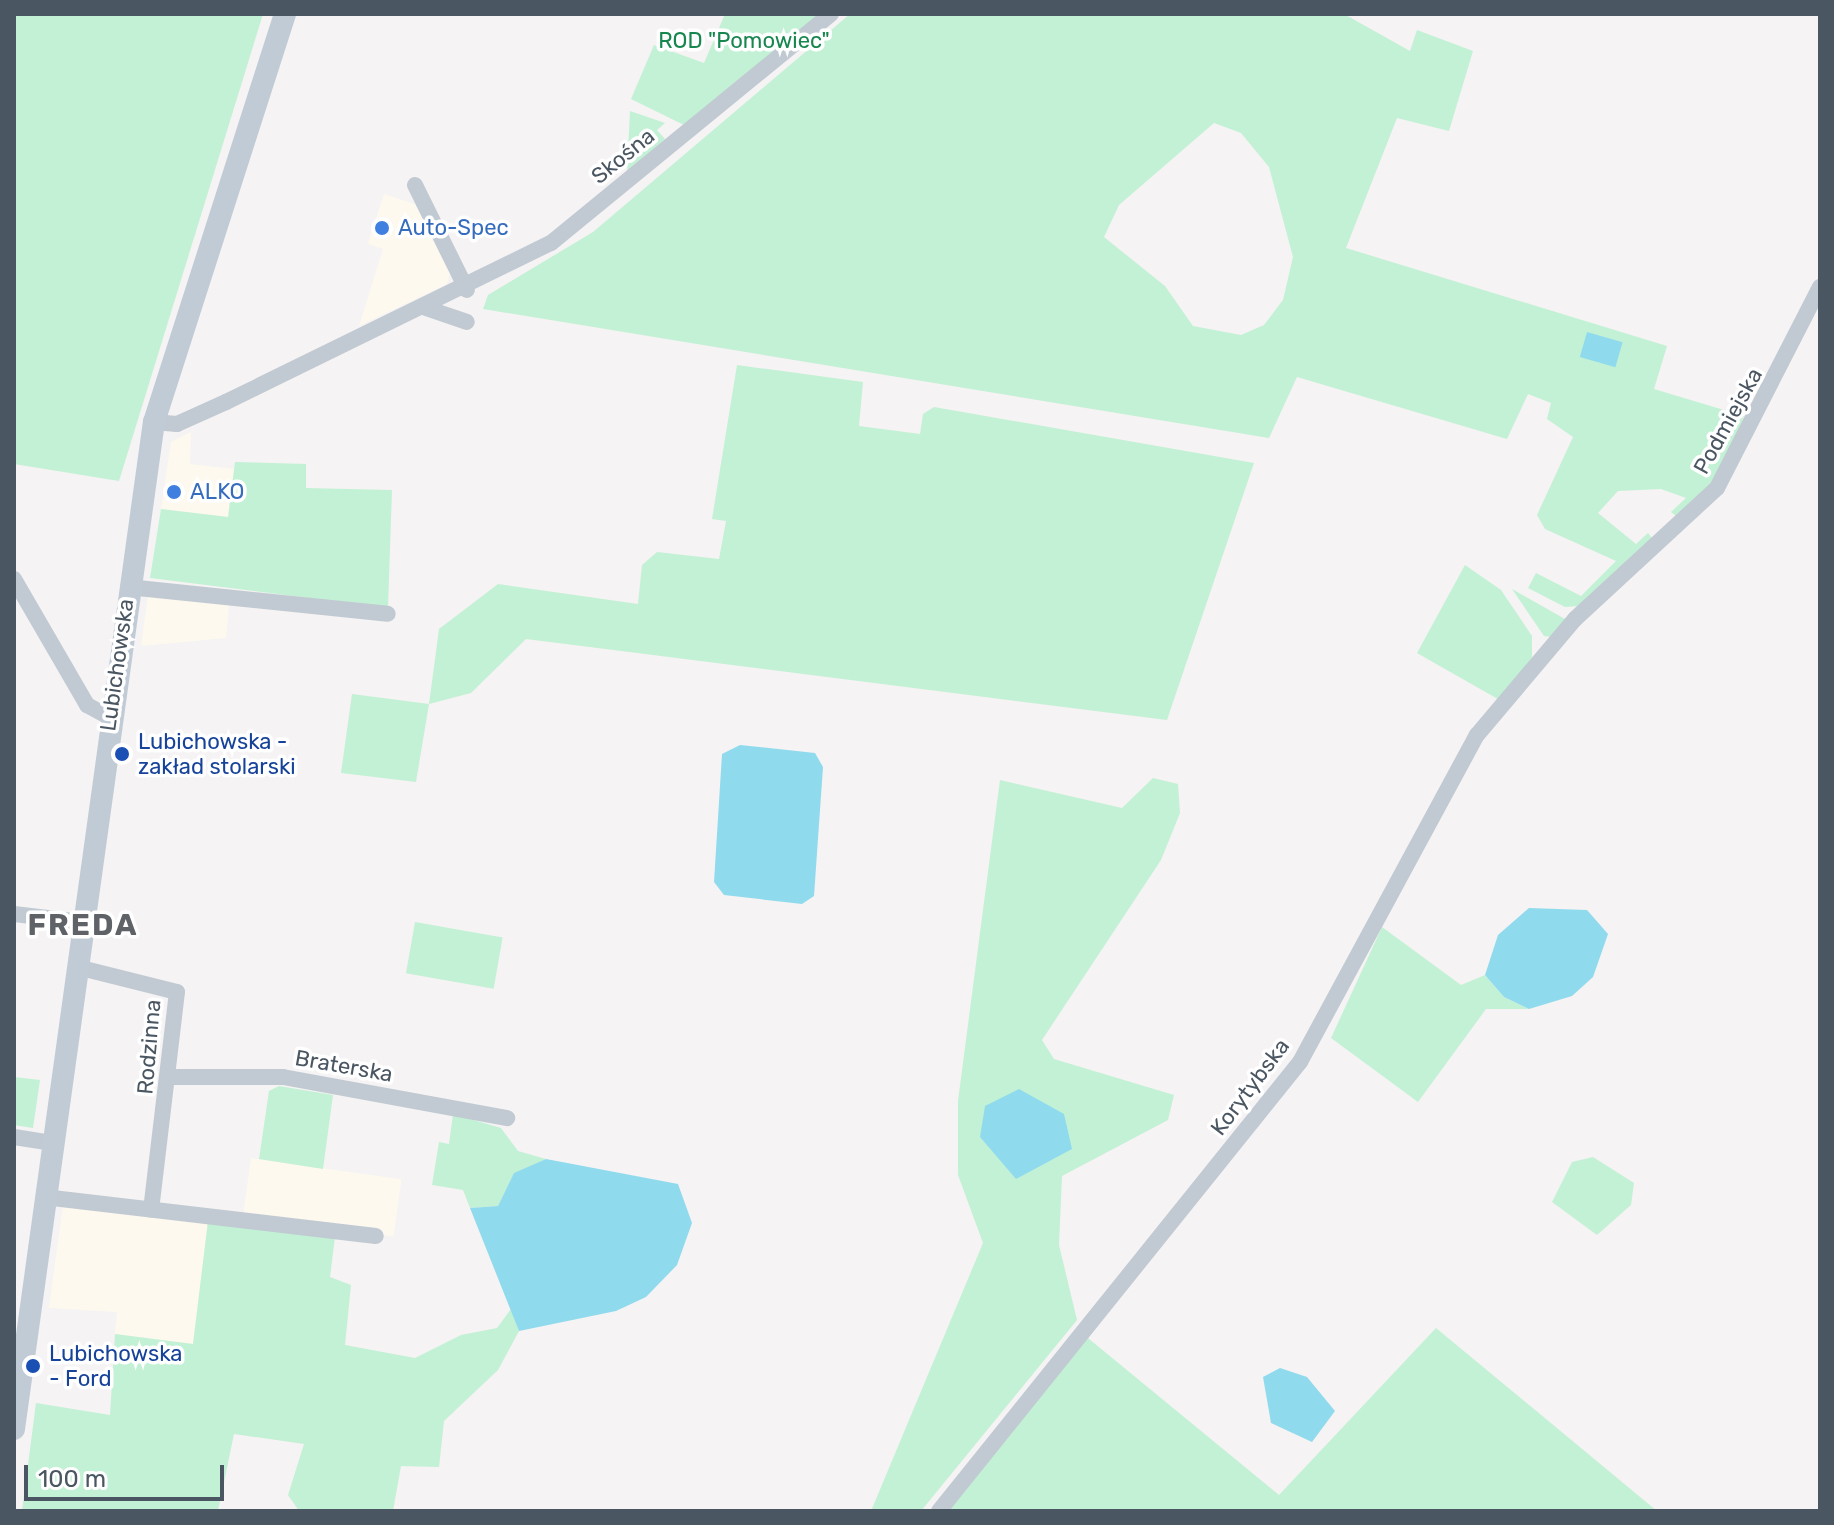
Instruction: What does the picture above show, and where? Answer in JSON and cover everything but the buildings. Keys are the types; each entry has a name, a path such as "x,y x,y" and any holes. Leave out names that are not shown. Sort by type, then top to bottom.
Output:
{"street":[{"name":"Lubichowska","path":"15,1417 109,717 154,422 285,14"},
{"name":"Skośna","path":"154,422 177,424 467,290 551,243 831,14"},
{"path":"415,185 467,290"},
{"name":"Podmiejska","path":"1575,619 1717,488 1820,287"},
{"path":"426,308 467,322"},
{"path":"14,579 87,705 109,717"},
{"path":"128,587 388,614"},
{"name":"Korytybska","path":"939,1511 1300,1062 1477,735 1575,619"},
{"path":"14,914 82,922"},
{"name":"Rodzinna","path":"77,967 177,992 170,1077 151,1209"},
{"name":"Braterska","path":"170,1077 283,1077 507,1118"},
{"path":"14,1137 52,1143"},
{"path":"44,1197 376,1236"}],"shaded area":[{"path":"384,194 415,204 450,273 447,284 359,326 383,249 368,244"},
{"path":"191,432 190,464 234,469 228,517 161,509 171,442"},
{"path":"148,595 229,605 226,638 141,646"},
{"path":"251,1158 402,1179 393,1237 243,1215"},
{"path":"63,1205 208,1221 193,1344 115,1334 117,1312 49,1308"}],"green space":[{"path":"14,14 263,14 119,481 14,464"},
{"name":"ROD \"Pomowiec\"","path":"725,14 821,14 684,125 631,99 654,45 704,63"},
{"path":"850,14 1344,14 1410,51 1417,30 1473,51 1449,131 1397,118 1346,248 1667,346 1654,389 1744,416 1727,462 1681,520 1671,512 1686,498 1661,489 1618,491 1598,513 1636,544 1648,533 1656,543 1579,606 1565,607 1528,588 1536,573 1581,596 1616,561 1545,529 1537,515 1573,437 1547,419 1551,403 1528,394 1507,439 1297,377 1269,438 483,309 488,295 593,232","holes":["1214,123 1241,133 1269,167 1293,257 1283,300 1264,325 1241,335 1193,326 1165,286 1104,237 1119,205"]},
{"path":"630,111 665,123 657,130 665,139 627,173"},
{"path":"737,365 863,382 859,426 920,434 923,414 934,407 1254,463 1167,720 526,639 471,693 429,704 439,629 498,584 638,604 642,565 657,552 719,559 726,521 712,519"},
{"path":"235,462 306,464 306,488 392,490 388,608 150,578 161,509 228,517"},
{"path":"1465,565 1501,590 1532,636 1532,657 1503,702 1417,653"},
{"path":"1512,589 1565,619 1551,637 1544,636"},
{"path":"352,694 429,704 416,782 341,773"},
{"path":"1153,778 1178,784 1180,813 1161,860 1042,1040 1054,1059 1174,1095 1168,1120 1062,1176 1059,1245 1077,1320 921,1511 871,1511 983,1243 958,1175 958,1101 1000,780 1122,808"},
{"path":"415,922 503,937 494,989 406,973"},
{"path":"1382,927 1461,985 1485,975 1504,997 1529,1009 1486,1009 1418,1102 1331,1038"},
{"path":"14,1077 40,1080 33,1128 14,1125"},
{"path":"279,1086 333,1095 323,1169 259,1159 269,1091"},
{"path":"453,1114 501,1128 518,1151 546,1159 514,1174 498,1206 470,1208 463,1190 432,1185 439,1142 449,1144"},
{"path":"1593,1157 1634,1183 1631,1205 1597,1235 1552,1202 1572,1162"},
{"path":"208,1221 335,1237 330,1277 351,1285 345,1345 415,1358 461,1335 497,1328 511,1309 519,1331 498,1370 444,1421 439,1467 401,1466 393,1511 299,1511 288,1495 304,1444 234,1434 218,1511 22,1511 36,1403 110,1415 115,1334 193,1344"},
{"path":"1436,1328 1657,1511 944,1511 1083,1334 1279,1495"}],"water":[{"path":"1587,332 1623,342 1615,367 1580,357"},
{"path":"740,745 815,753 823,767 814,896 802,904 724,895 714,882 722,754"},
{"path":"1529,908 1587,910 1608,934 1593,977 1572,996 1529,1009 1504,997 1485,975 1498,935"},
{"path":"1019,1089 1064,1114 1072,1149 1016,1179 980,1137 985,1106"},
{"path":"546,1159 678,1184 692,1223 677,1265 646,1297 616,1311 519,1331 470,1208 498,1206 514,1173"},
{"path":"1280,1368 1307,1377 1335,1411 1312,1442 1271,1423 1263,1377"}],"place":[{"name":"Auto-Spec","path":"382,228"},
{"name":"ALKO","path":"174,492"},
{"name":"Lubichowska - zakład stolarski","path":"122,754"},
{"name":"Lubichowska - Ford","path":"33,1366"}],"district":[{"name":"FREDA","path":"83,925"}]}
